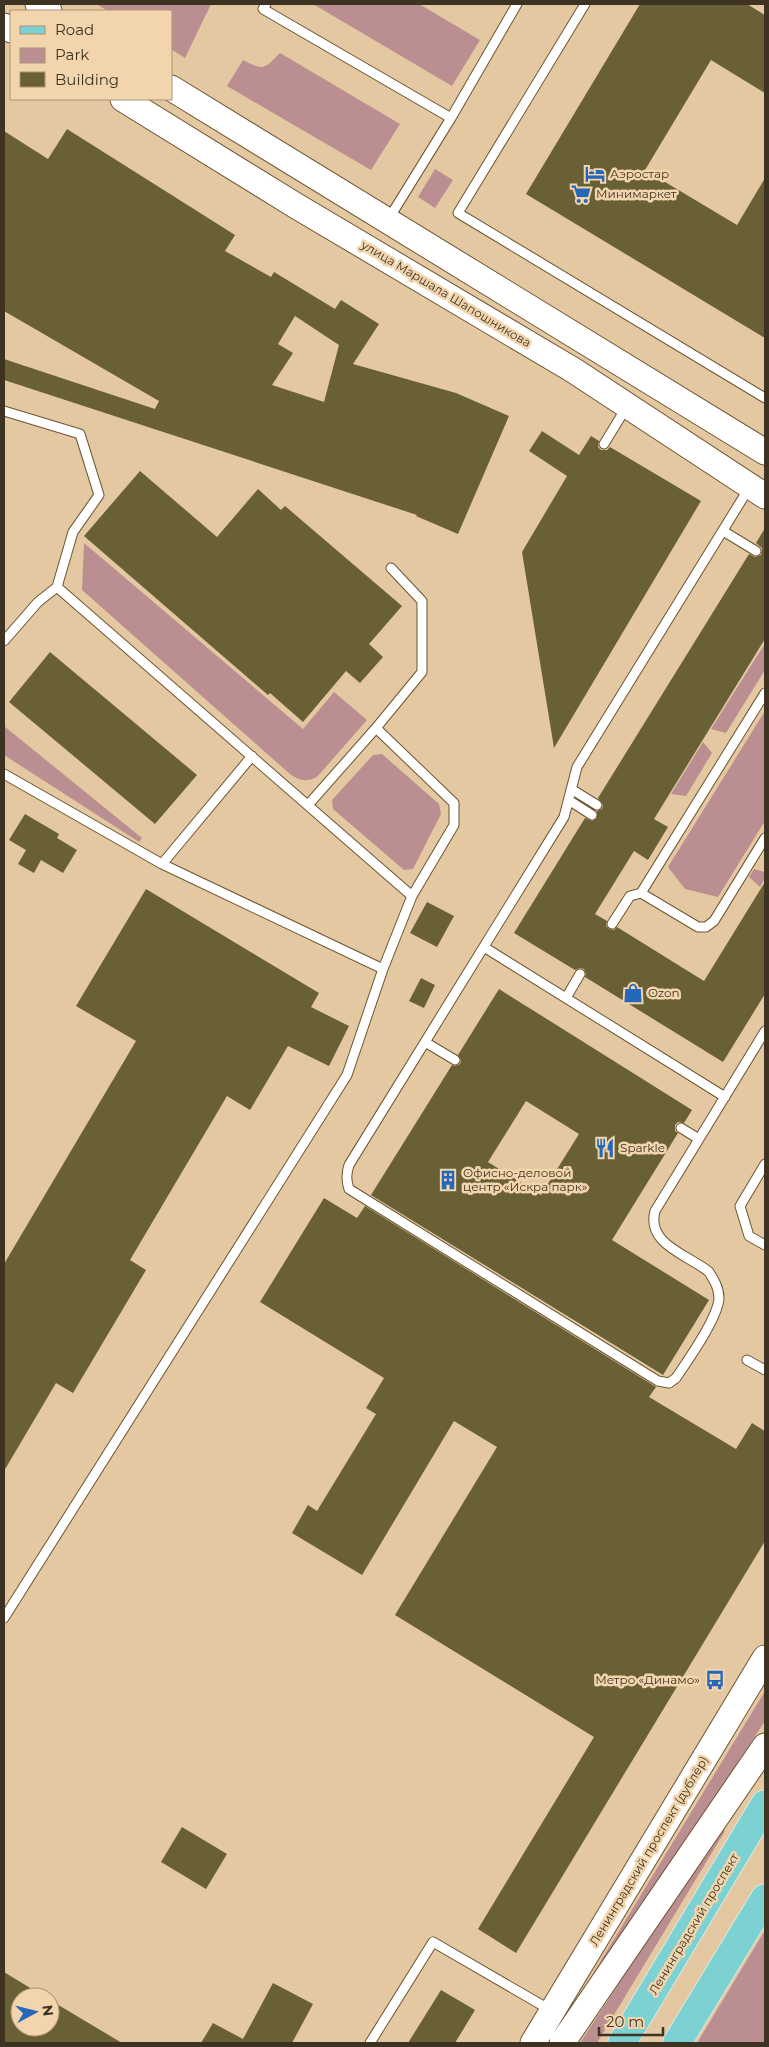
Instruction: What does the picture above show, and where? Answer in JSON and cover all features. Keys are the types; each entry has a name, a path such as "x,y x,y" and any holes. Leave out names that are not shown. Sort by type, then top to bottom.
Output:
{"main road":[{"name":"Ленинградский проспект","path":"622,2043 765,1804"},
{"path":"677,2043 765,1898"}],"street":[{"path":"172,89 765,452"},
{"name":"улица Маршала Шапошникова","path":"125,100 573,370 758,491"},
{"name":"Ленинградский проспект (дублёр)","path":"532,2043 765,1658"},
{"path":"562,2043 765,1746"}],"lane":[{"path":"266,4 263,9 451,118"},
{"path":"387,221 451,118 517,4"},
{"path":"585,4 458,213 765,398"},
{"path":"604,444 627,406"},
{"path":"4,411 80,434 99,495 73,532 57,587 38,602 4,641"},
{"path":"758,491 723,531 577,767 571,789 570,802 564,817 349,1165 346,1178 349,1189 663,1383 669,1383 676,1378 713,1317 718,1306 718,1289 709,1272 660,1239 653,1226 655,1212 765,1031"},
{"path":"723,531 756,551"},
{"path":"308,805 376,728 422,672 422,601 390,568"},
{"path":"57,587 412,896"},
{"path":"642,893 765,693"},
{"path":"4,1618 348,1075 383,969 412,896 454,825 454,803 376,728"},
{"path":"162,864 252,756"},
{"path":"4,774 162,864 383,969"},
{"path":"571,789 597,806"},
{"path":"570,802 592,815"},
{"path":"612,924 627,899 634,894 642,893 698,928 706,927 714,921 765,838"},
{"path":"484,947 725,1097"},
{"path":"566,998 580,974"},
{"path":"425,1042 455,1060"},
{"path":"681,1128 699,1139"},
{"path":"765,1164 740,1206 749,1236 765,1245"},
{"path":"747,1360 765,1370"},
{"path":"370,2043 433,1942 552,2011"}],"green space":[{"path":"96,4 211,4 185,58 172,50 172,10 106,10"},
{"path":"313,4 419,4 480,40 452,86"},
{"path":"280,53 400,124 371,170 227,86 243,60 255,66 263,67"},
{"path":"435,169 453,180 435,208 418,197"},
{"path":"84,543 303,729 334,692 367,720 317,777 304,780 291,775 82,590"},
{"path":"764,645 765,670 726,733 711,729"},
{"path":"765,711 765,821 718,897 685,889 668,867"},
{"path":"4,726 142,838 139,842 4,755"},
{"path":"703,742 712,753 686,796 671,794"},
{"path":"382,754 439,804 441,814 413,869 404,870 333,809 332,800 373,755"},
{"path":"754,869 765,872 765,878 760,887 749,877"},
{"path":"765,1691 765,1721 587,1992 583,1990"},
{"path":"721,1828 725,1831 597,2043 580,2043"},
{"path":"765,1930 765,2039 763,2043 697,2043"}],"building":[{"name":"Аэростар","path":"640,4 747,4 765,15 765,93 711,60 645,170 737,225 765,178 765,338 526,194"},
{"path":"67,129 235,235 225,251 271,277 274,272 335,309 341,300 379,324 353,364 456,393 509,416 458,534 417,515 4,380 4,359 155,409 159,401 4,311 4,131 48,159","holes":["295,316 339,345 324,402 272,385 293,353 278,344"]},
{"path":"542,431 579,455 591,436 599,441 598,447 601,450 607,450 610,447 701,501 554,748 522,552 567,476 529,451"},
{"path":"140,471 217,537 258,489 281,510 285,506 402,606 369,644 383,657 360,683 346,671 303,722 270,693 268,695 84,536"},
{"path":"765,528 765,639 654,819 668,827 648,860 634,851 595,914 607,921 606,926 609,929 614,930 617,927 704,981 765,882 765,994 723,1062 585,977 584,969 575,970 514,933 585,818 592,821 597,818 597,811 602,809 603,805 598,798 749,554 755,557 761,555 762,548 756,543"},
{"path":"50,652 197,775 155,824 9,702"},
{"path":"25,814 59,834 57,838 77,850 63,873 41,860 34,873 18,864 26,850 9,840"},
{"path":"146,889 319,993 311,1007 349,1026 329,1066 288,1046 250,1110 227,1096 130,1260 146,1270 73,1393 56,1383 4,1471 4,1264 136,1041 76,1006"},
{"path":"427,902 454,916 437,947 410,933"},
{"path":"421,978 435,985 424,1008 409,1001"},
{"name":"Офисно-деловой центр «Искра парк»","path":"499,989 692,1110 684,1123 678,1122 675,1125 675,1131 678,1133 612,1240 709,1300 663,1375 371,1195 452,1065 460,1064 461,1060 458,1055","holes":["526,1101 579,1134 541,1195 488,1162"]},
{"path":"324,1198 357,1218 365,1206 656,1387 649,1397 736,1449 752,1423 765,1431 765,1541 516,1953 478,1929 594,1737 395,1615 497,1447 454,1421 362,1575 292,1533 308,1505 317,1511 376,1414 366,1408 384,1378 260,1302"},
{"path":"182,1827 227,1854 206,1889 161,1862"},
{"path":"4,1972 29,1987 10,1987 10,2037 60,2037 60,2006 122,2043 4,2043"},
{"path":"273,1983 313,2004 292,2043 201,2043 213,2023 243,2039"},
{"path":"441,1990 475,2010 455,2043 408,2043"}],"place":[{"name":"Аэростар","path":"595,174"},
{"name":"Минимаркет","path":"581,194"},
{"name":"Ozon","path":"633,993"},
{"name":"Sparkle","path":"605,1148"},
{"name":"Офисно-деловой центр «Искра парк»","path":"448,1180"},
{"name":"Метро «Динамо»","path":"715,1680"}]}
